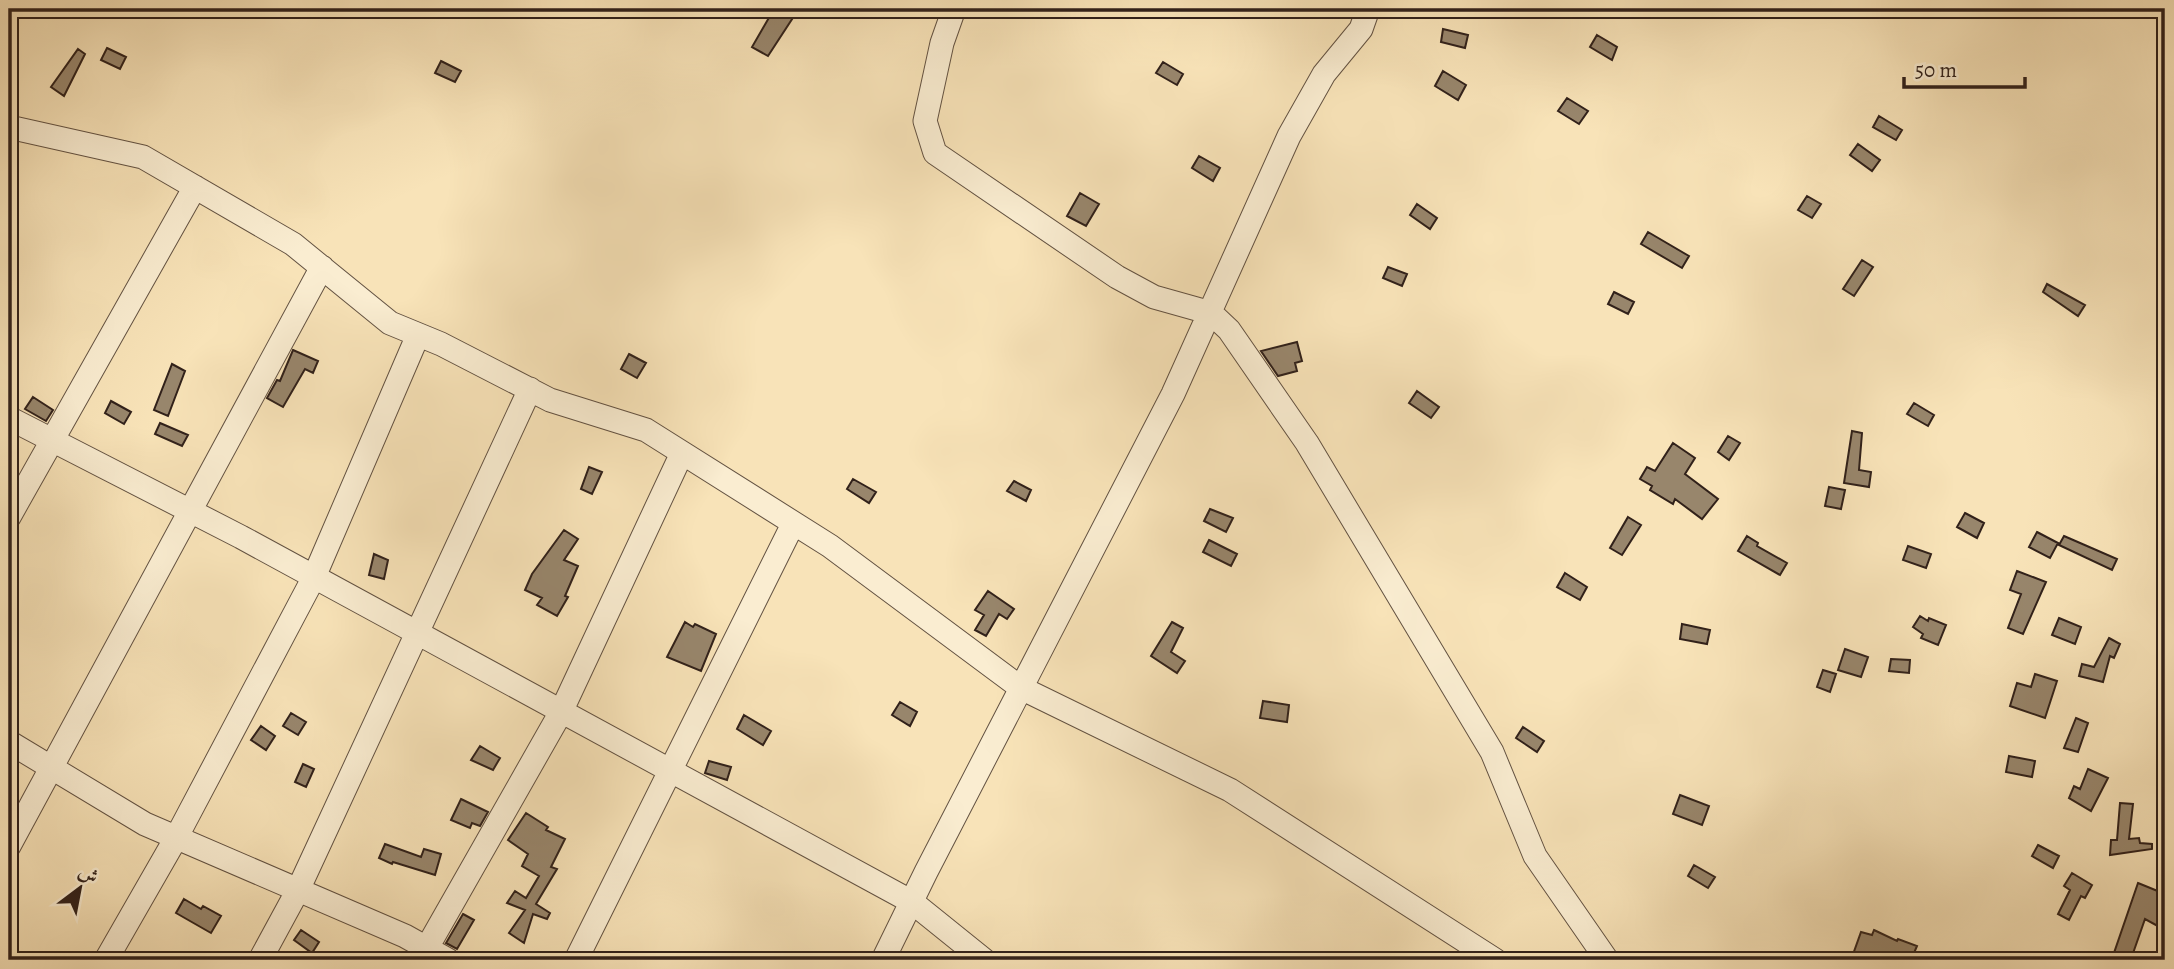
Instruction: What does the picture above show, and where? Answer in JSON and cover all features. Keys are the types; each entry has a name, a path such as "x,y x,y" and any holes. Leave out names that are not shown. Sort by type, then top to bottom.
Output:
{"street":[{"path":"954,9 942,43 925,121 936,153 1117,277 1154,297 1211,313 1229,330 1307,443 1492,752 1535,856 1607,960"},
{"path":"883,960 1173,394 1289,136 1324,74 1361,29 1368,9"},
{"path":"9,127 143,157 293,244 390,323 550,400 646,430 830,546 1021,688 1230,790 1495,960"},
{"path":"9,517 195,187"},
{"path":"9,846 322,267"},
{"path":"106,960 176,838 314,578 418,335"},
{"path":"260,960 298,890 530,389"},
{"path":"9,418 416,632 912,902 984,960"},
{"path":"423,954 561,712 682,453"},
{"path":"576,960 672,772 793,524"},
{"path":"9,741 145,824 405,936 423,954 448,960"}],"building":[{"path":"774,9 789,9 796,13 768,56 752,47"},
{"path":"1443,29 1468,35 1465,48 1441,42"},
{"path":"1597,35 1617,47 1612,60 1590,47"},
{"path":"107,48 126,57 120,69 101,60"},
{"path":"78,49 85,54 64,96 51,87"},
{"path":"441,61 461,71 455,82 435,73"},
{"path":"1163,62 1183,74 1177,85 1156,73"},
{"path":"1443,71 1466,85 1458,100 1435,86"},
{"path":"1567,98 1588,111 1579,124 1558,111"},
{"path":"1879,116 1902,130 1896,140 1873,127"},
{"path":"1858,144 1880,160 1872,171 1850,155"},
{"path":"1199,156 1220,168 1213,181 1192,168"},
{"path":"1080,193 1099,204 1086,226 1067,216"},
{"path":"1807,196 1821,204 1812,218 1798,210"},
{"path":"1417,204 1437,218 1430,229 1410,215"},
{"path":"1648,232 1689,256 1682,268 1641,244"},
{"path":"1862,260 1873,267 1854,296 1843,289"},
{"path":"1388,267 1407,274 1402,286 1383,278"},
{"path":"2047,284 2085,305 2078,316 2043,292"},
{"path":"1614,292 1634,302 1628,314 1608,304"},
{"path":"1297,342 1302,361 1295,363 1297,371 1278,376 1261,351"},
{"path":"293,350 318,361 313,373 305,369 283,407 267,398 277,380 280,381"},
{"path":"629,354 646,363 637,378 621,369"},
{"path":"172,364 185,371 168,416 154,410"},
{"path":"1417,391 1439,407 1431,418 1409,403"},
{"path":"33,397 53,410 46,421 25,409"},
{"path":"111,401 131,412 124,424 105,413"},
{"path":"1914,403 1934,415 1928,426 1907,414"},
{"path":"160,423 188,435 182,446 155,434"},
{"path":"1852,431 1862,433 1859,470 1871,472 1869,487 1844,483"},
{"path":"1728,436 1740,443 1729,460 1718,452"},
{"path":"1673,443 1695,458 1685,474 1718,499 1702,519 1675,499 1673,504 1650,490 1652,486 1640,479 1647,467 1655,471"},
{"path":"589,467 602,472 592,494 581,489"},
{"path":"853,479 876,492 869,503 847,489"},
{"path":"1014,481 1031,490 1026,501 1007,491"},
{"path":"1829,487 1845,490 1841,509 1825,506"},
{"path":"1210,509 1233,518 1226,532 1204,521"},
{"path":"1965,513 1984,523 1977,538 1957,527"},
{"path":"1628,517 1641,525 1622,555 1610,548"},
{"path":"564,530 578,539 564,560 578,566 565,596 568,597 557,616 537,605 542,598 525,590 532,574"},
{"path":"2037,532 2058,543 2050,558 2029,547"},
{"path":"1747,536 1758,543 1757,546 1787,563 1780,575 1738,551"},
{"path":"2064,536 2117,559 2112,570 2059,545"},
{"path":"1209,540 1237,554 1231,566 1203,552"},
{"path":"1908,546 1931,554 1926,568 1903,560"},
{"path":"374,554 388,560 384,579 369,575"},
{"path":"2017,571 2046,582 2023,634 2008,628 2021,594 2010,590"},
{"path":"1565,573 1587,587 1580,600 1557,587"},
{"path":"988,591 1014,609 1007,619 999,614 986,636 975,630 984,615 975,610"},
{"path":"1920,616 1928,621 1929,618 1946,625 1938,645 1921,638 1923,634 1913,627"},
{"path":"2059,618 2081,627 2075,644 2052,635"},
{"path":"685,622 716,634 701,671 667,657"},
{"path":"1172,622 1183,628 1171,652 1185,661 1177,673 1151,656"},
{"path":"1682,624 1710,630 1707,644 1680,639"},
{"path":"2109,638 2120,644 2114,658 2110,656 2103,682 2079,676 2082,664 2094,667"},
{"path":"1845,649 1868,657 1861,677 1838,670"},
{"path":"1891,659 1910,660 1909,673 1889,671"},
{"path":"1823,670 1836,674 1830,692 1817,687"},
{"path":"2035,674 2057,681 2045,718 2010,706 2017,683 2031,687"},
{"path":"1263,701 1289,705 1287,722 1260,718"},
{"path":"900,702 917,712 910,726 892,715"},
{"path":"291,713 306,722 298,735 283,726"},
{"path":"744,715 771,731 763,745 737,729"},
{"path":"2076,718 2088,723 2078,752 2064,748"},
{"path":"261,726 275,736 266,750 251,740"},
{"path":"1523,727 1544,741 1537,752 1516,738"},
{"path":"480,746 500,758 493,770 471,760"},
{"path":"2009,756 2035,761 2032,777 2006,772"},
{"path":"709,761 731,767 727,780 705,773"},
{"path":"303,764 314,769 306,787 295,782"},
{"path":"2088,769 2108,778 2091,811 2069,798 2074,786 2080,789"},
{"path":"1680,795 1709,806 1702,825 1673,814"},
{"path":"461,799 488,812 480,826 472,823 470,828 451,820"},
{"path":"2120,803 2133,804 2129,839 2139,838 2140,843 2152,844 2152,849 2110,855 2111,840 2117,840"},
{"path":"526,813 548,827 546,830 565,839 551,867 557,869 536,904 550,913 547,919 533,914 524,943 509,933 525,910 507,903 515,891 526,898 539,876 522,866 528,854 508,840"},
{"path":"385,844 421,857 424,849 441,854 435,875 379,858"},
{"path":"2038,845 2059,856 2053,868 2032,856"},
{"path":"1694,865 1715,877 1708,888 1688,876"},
{"path":"2072,873 2092,885 2085,898 2081,896 2069,920 2058,914 2070,890 2064,886"},
{"path":"2138,883 2165,894 2165,930 2145,919 2131,959 2114,953"},
{"path":"184,899 221,916 211,933 176,913"},
{"path":"463,914 474,920 457,949 446,943"},
{"path":"301,930 319,942 312,953 294,940"},
{"path":"1874,930 1897,941 1898,939 1917,946 1911,960 1851,960 1861,932 1872,935"}]}
